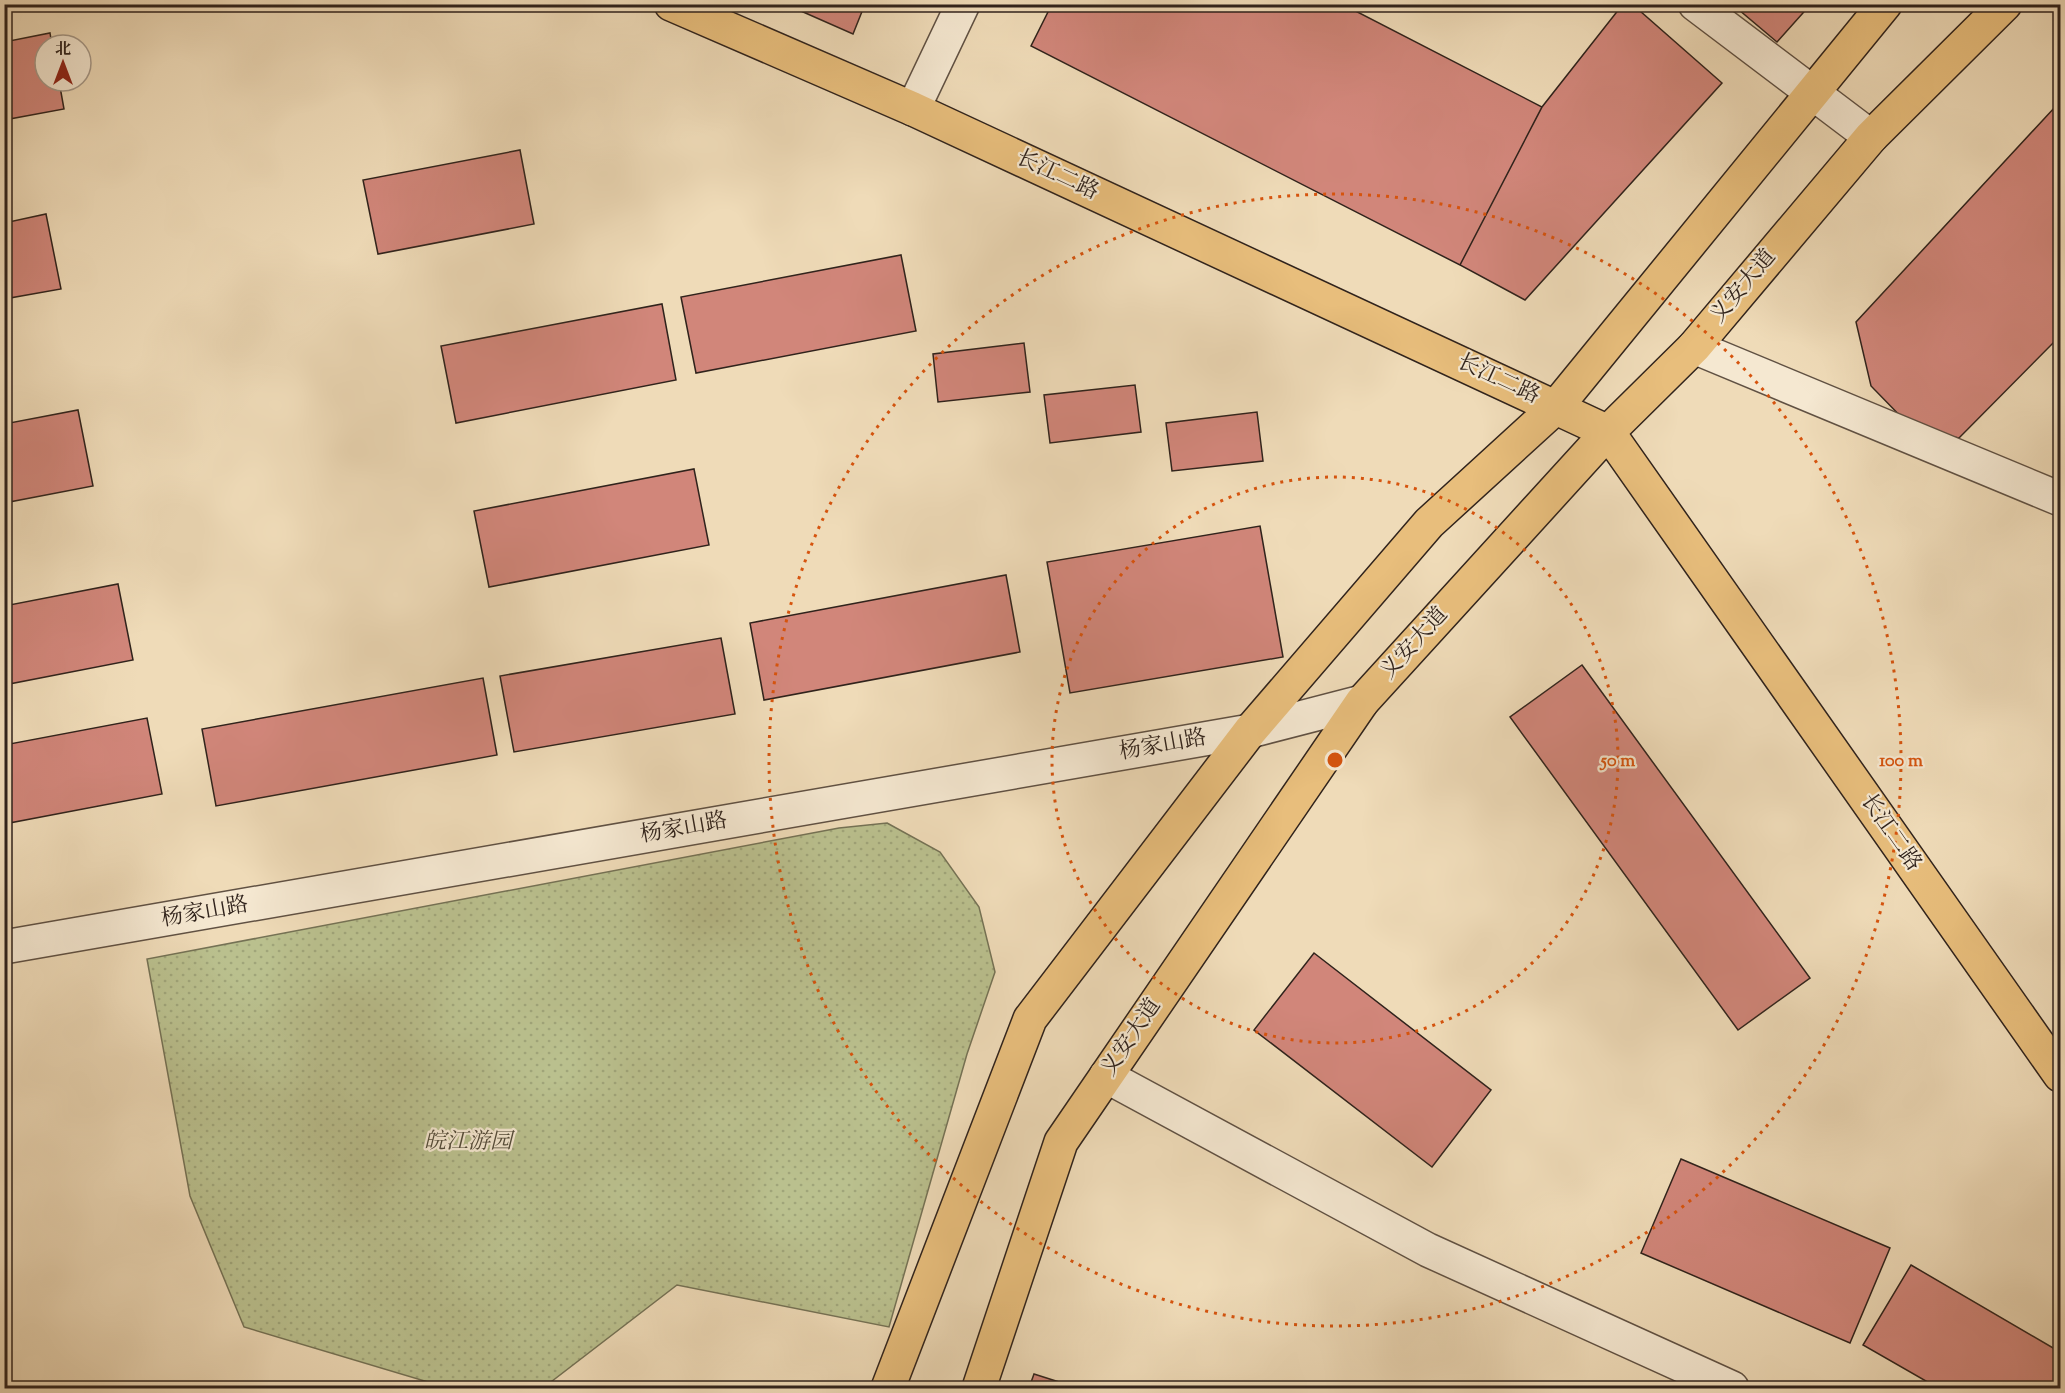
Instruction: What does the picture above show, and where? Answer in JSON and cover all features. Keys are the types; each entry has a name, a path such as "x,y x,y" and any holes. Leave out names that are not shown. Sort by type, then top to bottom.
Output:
{"main road":[{"name":"长江二路","path":"671,4 913,109 1608,432 2061,1075"},
{"path":"888,1389 1030,1019 1250,731 1430,523 1556,407 1885,4"},
{"name":"义安大道","path":"979,1389 1061,1142 1362,702 1608,432 1694,347 1870,137 2005,4"}],"street":[{"path":"913,109 963,4"},
{"path":"1695,4 1870,137"},
{"path":"1694,347 2061,499"},
{"name":"杨家山路","path":"4,947 1250,731 1362,702"},
{"path":"1106,1076 1428,1250 1732,1389"}],"green space":[{"name":"皖江游园","path":"887,823 940,852 979,907 995,972 967,1054 889,1327 677,1285 543,1388 448,1388 244,1327 190,1196 147,959 839,828"}],"building":[{"path":"785,4 865,4 853,34"},
{"path":"1052,4 1342,4 1542,107 1460,265 1031,46"},
{"path":"1623,4 1632,4 1722,83 1525,300 1460,265 1542,107"},
{"path":"1732,4 1811,4 1777,42"},
{"path":"33,36 33,93 61,93 64,109 4,120 4,42"},
{"path":"2055,107 2060,108 2060,336 1959,438 1913,429 1871,386 1856,322"},
{"path":"520,150 534,224 378,254 363,180"},
{"path":"46,214 61,289 4,299 4,223"},
{"path":"901,255 916,331 696,373 681,297"},
{"path":"662,304 676,380 456,423 441,346"},
{"path":"1024,343 1030,392 938,402 933,354"},
{"path":"1135,385 1141,432 1050,443 1044,395"},
{"path":"78,410 93,486 4,503 4,424"},
{"path":"1257,412 1263,461 1172,471 1166,423"},
{"path":"694,469 709,545 489,587 474,511"},
{"path":"1260,526 1283,657 1070,693 1047,562"},
{"path":"1006,575 1020,652 764,700 750,623"},
{"path":"118,584 133,660 4,685 4,606"},
{"path":"721,638 735,714 514,752 500,676"},
{"path":"1582,665 1810,978 1738,1030 1510,717"},
{"path":"483,678 497,755 216,806 202,729"},
{"path":"147,718 162,794 4,824 4,745"},
{"path":"1314,953 1491,1090 1432,1167 1254,1030"},
{"path":"1681,1159 1890,1248 1850,1343 1641,1253"},
{"path":"1911,1265 2060,1352 2060,1388 1938,1388 1863,1345"},
{"path":"1034,1374 1078,1388 1029,1388"}]}
